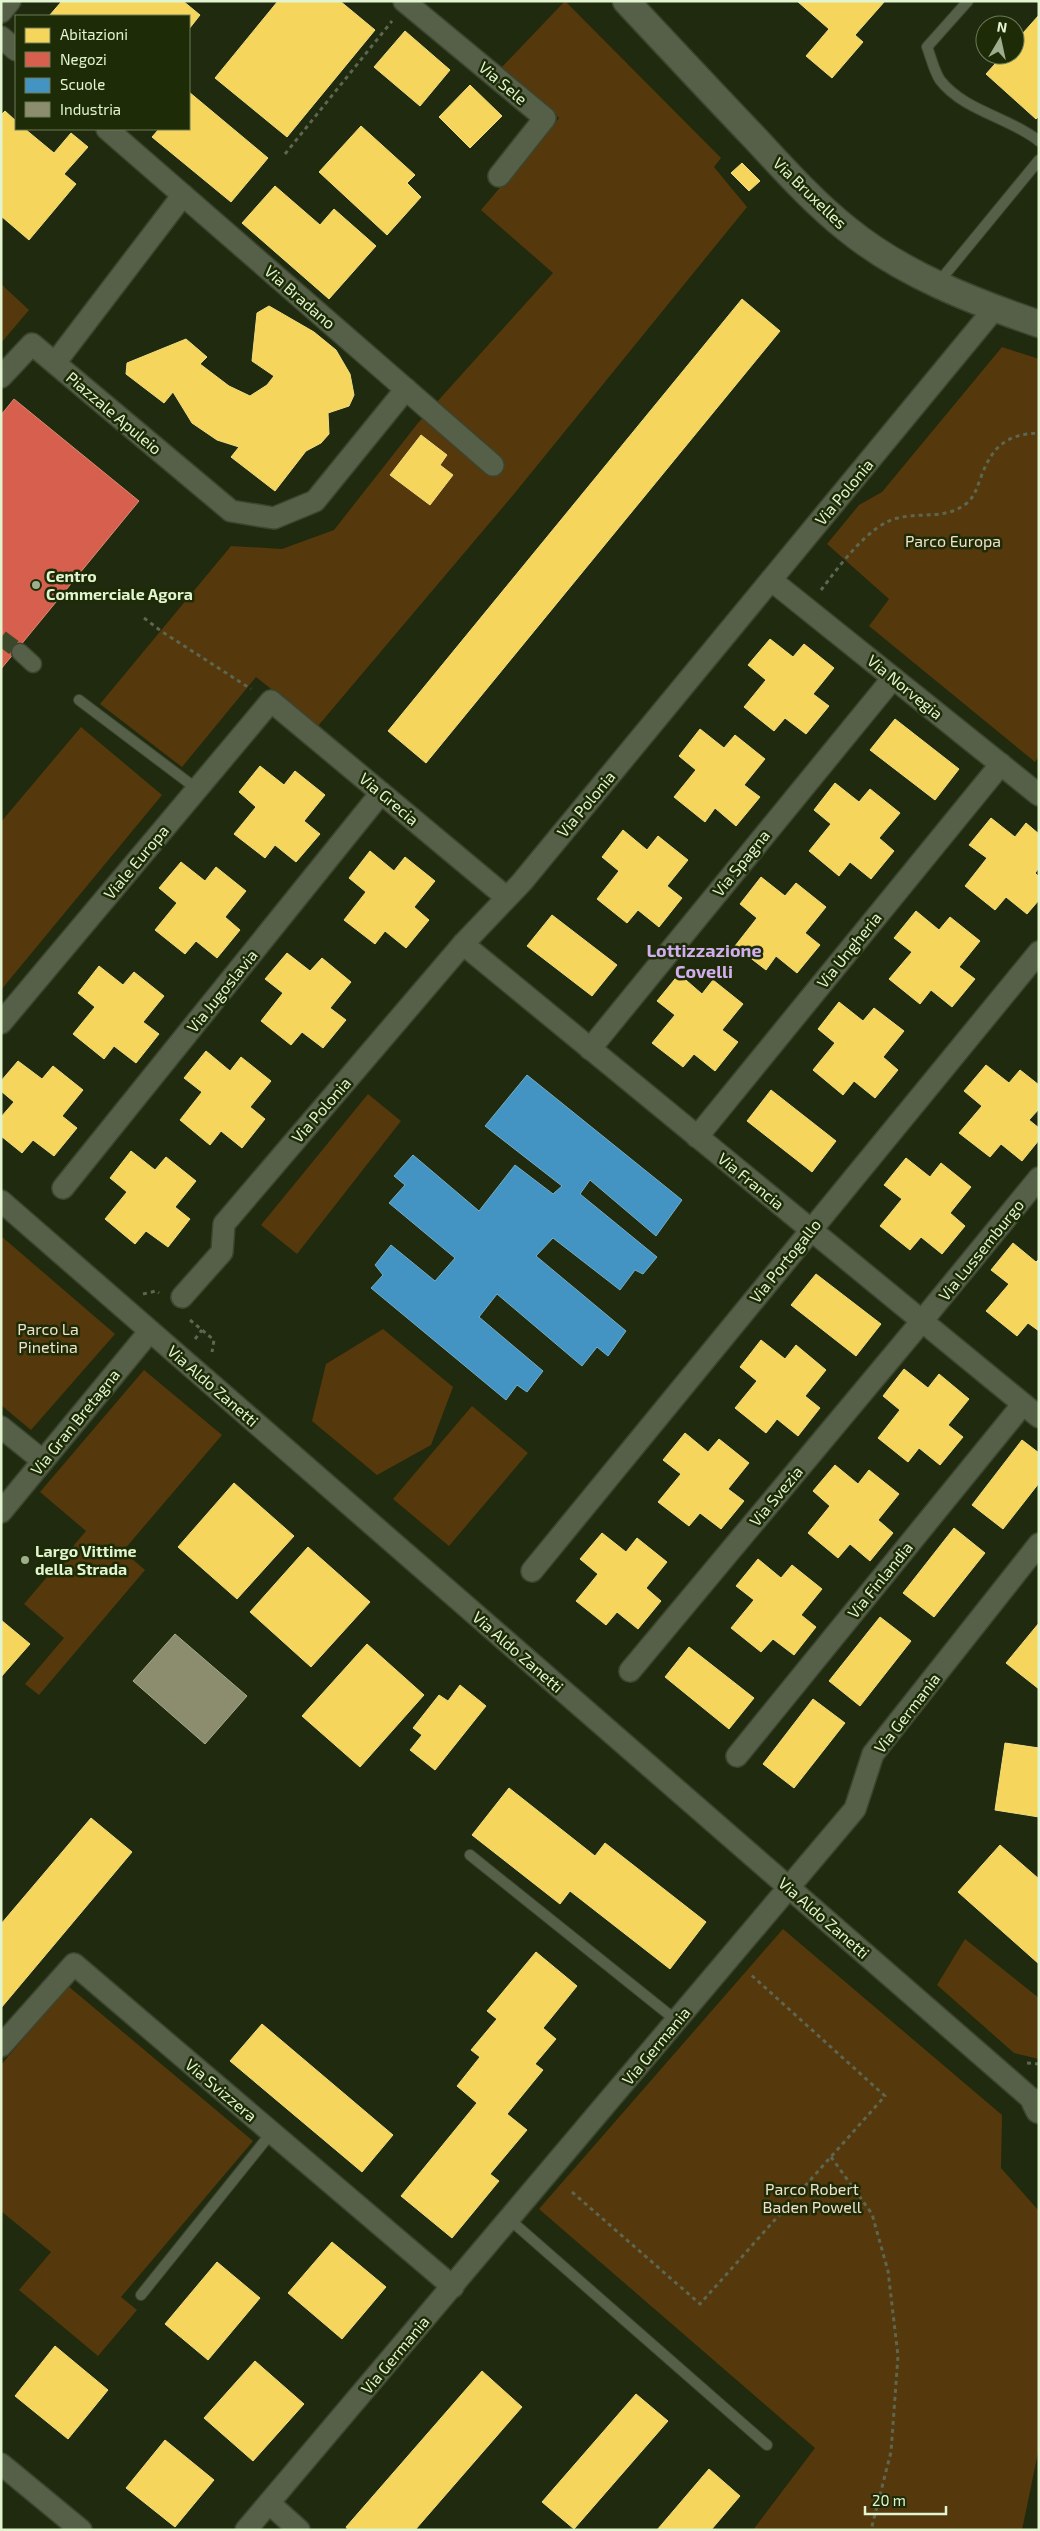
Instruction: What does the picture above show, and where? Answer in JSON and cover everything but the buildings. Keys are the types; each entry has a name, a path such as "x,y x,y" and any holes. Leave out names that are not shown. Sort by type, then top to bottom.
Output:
{"street":[{"path":"1,12 10,1"},
{"name":"Via Bruxelles","path":"626,1 807,193 847,229 886,256 938,284 1039,324"},
{"name":"Via Sele","path":"406,2 545,118 499,176"},
{"path":"1,37 15,49"},
{"name":"Via Bradano","path":"108,130 493,465"},
{"path":"54,363 183,195"},
{"name":"Via Polonia","path":"182,1297 222,1252 224,1224 463,944 522,882 995,308"},
{"name":"Piazzale Apuleio","path":"1,377 32,344 230,510 274,518 315,502 406,389"},
{"name":"Via Norvegia","path":"771,580 1039,795"},
{"path":"20,652 33,664"},
{"name":"Via Spagna","path":"590,1049 893,678"},
{"name":"Via Grecia","path":"271,701 506,897"},
{"name":"Viale Europa","path":"1,1023 271,701"},
{"name":"Via Ungheria","path":"697,1137 1001,764"},
{"name":"Via Jugoslavia","path":"63,1188 381,793"},
{"name":"Via Francia","path":"463,944 1031,1411"},
{"name":"Via Portogallo","path":"532,1571 1039,952"},
{"name":"Via Lussemburgo","path":"922,1321 1039,1178"},
{"name":"Via Aldo Zanetti","path":"1,1201 1038,2104"},
{"name":"Via Svezia","path":"630,1671 922,1321"},
{"name":"Via Gran Bretagna","path":"1,1512 150,1331"},
{"name":"Via Finlandia","path":"738,1756 1031,1411"},
{"path":"1,1426 43,1461"},
{"name":"Via Germania","path":"246,2530 855,1809 873,1754 1039,1544"},
{"name":"Via Svizzera","path":"1,2046 74,1964 453,2287"},
{"path":"1,2464 81,2530"},
{"path":"268,2503 299,2530"}],"lane":[{"path":"968,1 926,47 940,79 961,99 1027,131 1039,141"},
{"path":"938,284 1039,160"},
{"path":"79,700 197,789"},
{"path":"470,1855 677,2021"},
{"path":"141,2295 272,2132"},
{"path":"510,2219 767,2444"}],"path":[{"path":"285,154 406,2"},
{"path":"806,608 846,558 881,525 896,518 920,515 937,516 954,512 975,494 989,456 1002,443 1021,433 1039,433"},
{"path":"144,618 161,631 271,701"},
{"path":"572,2192 700,2304 885,2096 747,1970"},
{"path":"831,2157 872,2214 888,2271 898,2356 891,2452 871,2530"}],"green space":[{"path":"565,1 721,158 714,167 747,207 514,494 318,726 256,677 182,767 100,704 231,546 282,549 334,530 418,423 553,273 481,210 559,118 501,68"},
{"path":"1,284 29,310 1,343"},
{"name":"Parco Europa","path":"1002,347 1039,359 1039,756 1035,762 869,626 889,599 827,544 859,505 882,492"},
{"path":"81,727 162,795 1,990 1,822"},
{"path":"368,1094 401,1121 297,1254 261,1225"},
{"name":"Parco La Pinetina","path":"1,1236 115,1334 31,1430 1,1405"},
{"path":"383,1329 453,1387 431,1445 377,1475 312,1421 326,1364"},
{"path":"144,1370 222,1435 123,1551 145,1570 39,1695 25,1684 64,1638 24,1604 86,1531 40,1492"},
{"path":"472,1406 528,1453 449,1546 393,1499"},
{"name":"Parco Robert Baden Powell","path":"783,1929 1002,2115 1001,2168 1039,2211 1039,2448 1022,2530 753,2530 815,2448 539,2209"},
{"path":"965,1939 1039,1998 1039,2059 1014,2053 937,1985"},
{"path":"68,1986 253,2141 121,2297 137,2310 98,2356 19,2290 51,2252 1,2211 1,2065"}],"tunnel":[{"path":"1,638 20,652"}],"place":[{"name":"Centro Commerciale Agora","path":"36,585"},
{"name":"Largo Vittime della Strada","path":"25,1560"}],"district":[{"name":"Lottizzazione Covelli","path":"704,961"}]}
